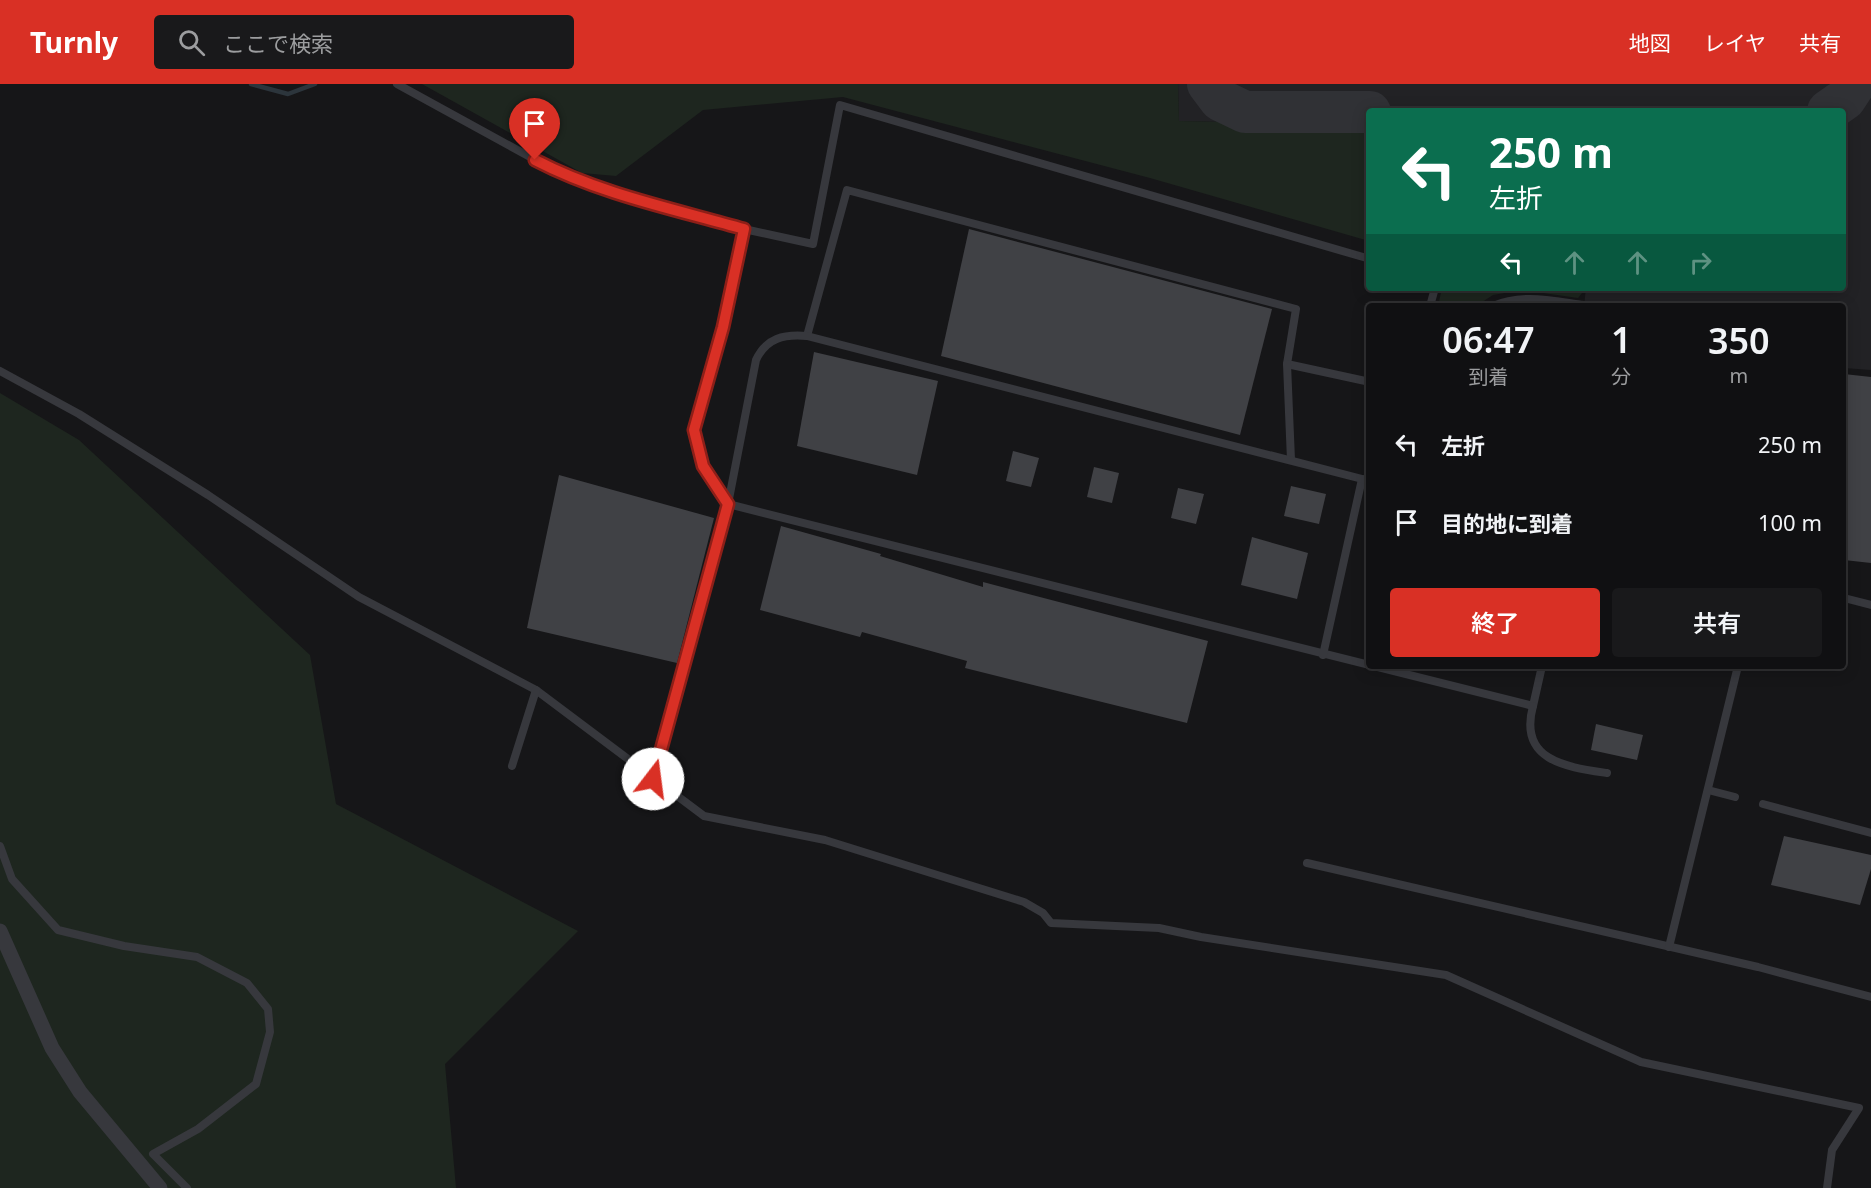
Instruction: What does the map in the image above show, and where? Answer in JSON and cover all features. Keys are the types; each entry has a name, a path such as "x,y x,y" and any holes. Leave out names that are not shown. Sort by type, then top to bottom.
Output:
{"street":[{"path":"0,931 52,1048 80,1092 103,1116 160,1188"}],"lane":[{"path":"398,84 563,175 744,229 813,244 840,105 1366,258"},
{"path":"807,336 847,190 1296,309 1287,364 1291,460"},
{"path":"744,229 723,327 694,430 703,466 728,504 1366,665"},
{"path":"1499,303 1508,299 1563,303"},
{"path":"653,779 728,504 756,360 761,348 771,341 784,337 807,336 1366,480 1323,655"},
{"path":"1287,364 1366,381"},
{"path":"0,371 79,414 208,495 359,597 536,690 704,816 836,844 1024,902 1043,913 1051,923 1159,928 1201,937 1446,975 1641,1062 1859,1108 1832,1150 1827,1188"},
{"path":"1846,599 1871,605"},
{"path":"1381,669 1533,706"},
{"path":"1541,669 1528,722 1531,737 1540,751 1553,761 1607,773"},
{"path":"1669,947 1737,669"},
{"path":"512,766 536,690"},
{"path":"1708,789 1735,797"},
{"path":"1763,804 1871,833"},
{"path":"0,846 12,879 58,930 124,946 196,957 247,983 268,1009 270,1032 256,1084 198,1129 153,1154 187,1188"},
{"path":"1307,863 1669,947 1871,997"}],"shaded area":[{"path":"422,84 1178,84 1179,121 1366,125 1366,240 1150,178 843,97 703,110 616,176 582,173"},
{"path":"1178,84 1871,84 1871,370 1846,368 1846,303 1584,303 1586,291 1846,291 1846,108 1366,108 1366,125 1179,121"},
{"path":"1441,291 1516,291 1493,295 1481,303 1439,303"},
{"path":"1529,291 1584,291 1578,298"},
{"path":"0,393 79,440 310,655 336,804 578,931 445,1064 456,1188 0,1188"}],"building":[{"path":"969,229 1272,309 1240,435 941,356"},
{"path":"814,352 938,381 917,475 797,446"},
{"path":"1846,374 1871,377 1871,563 1846,560"},
{"path":"1013,451 1039,458 1031,487 1006,481"},
{"path":"1094,467 1119,473 1112,503 1087,497"},
{"path":"559,475 714,518 677,663 527,628"},
{"path":"1291,486 1326,494 1319,524 1284,516"},
{"path":"1178,488 1204,494 1196,524 1171,518"},
{"path":"781,526 881,554 880,556 983,587 983,582 1208,641 1187,723 965,668 967,661 862,632 860,637 760,610"},
{"path":"1252,537 1308,553 1297,599 1241,585"},
{"path":"1596,724 1643,735 1637,760 1591,750"},
{"path":"1784,836 1871,855 1871,869 1860,905 1771,885"}],"waterway":[{"path":"251,84 288,94 315,84"}],"taxiway":[{"path":"1208,84 1220,100 1245,112 1366,112"},
{"path":"1832,108 1845,99 1855,84"}],"route":[{"path":"535,160 563,175 604,189 744,229 723,327 694,430 703,466 728,504 653,779"}]}
